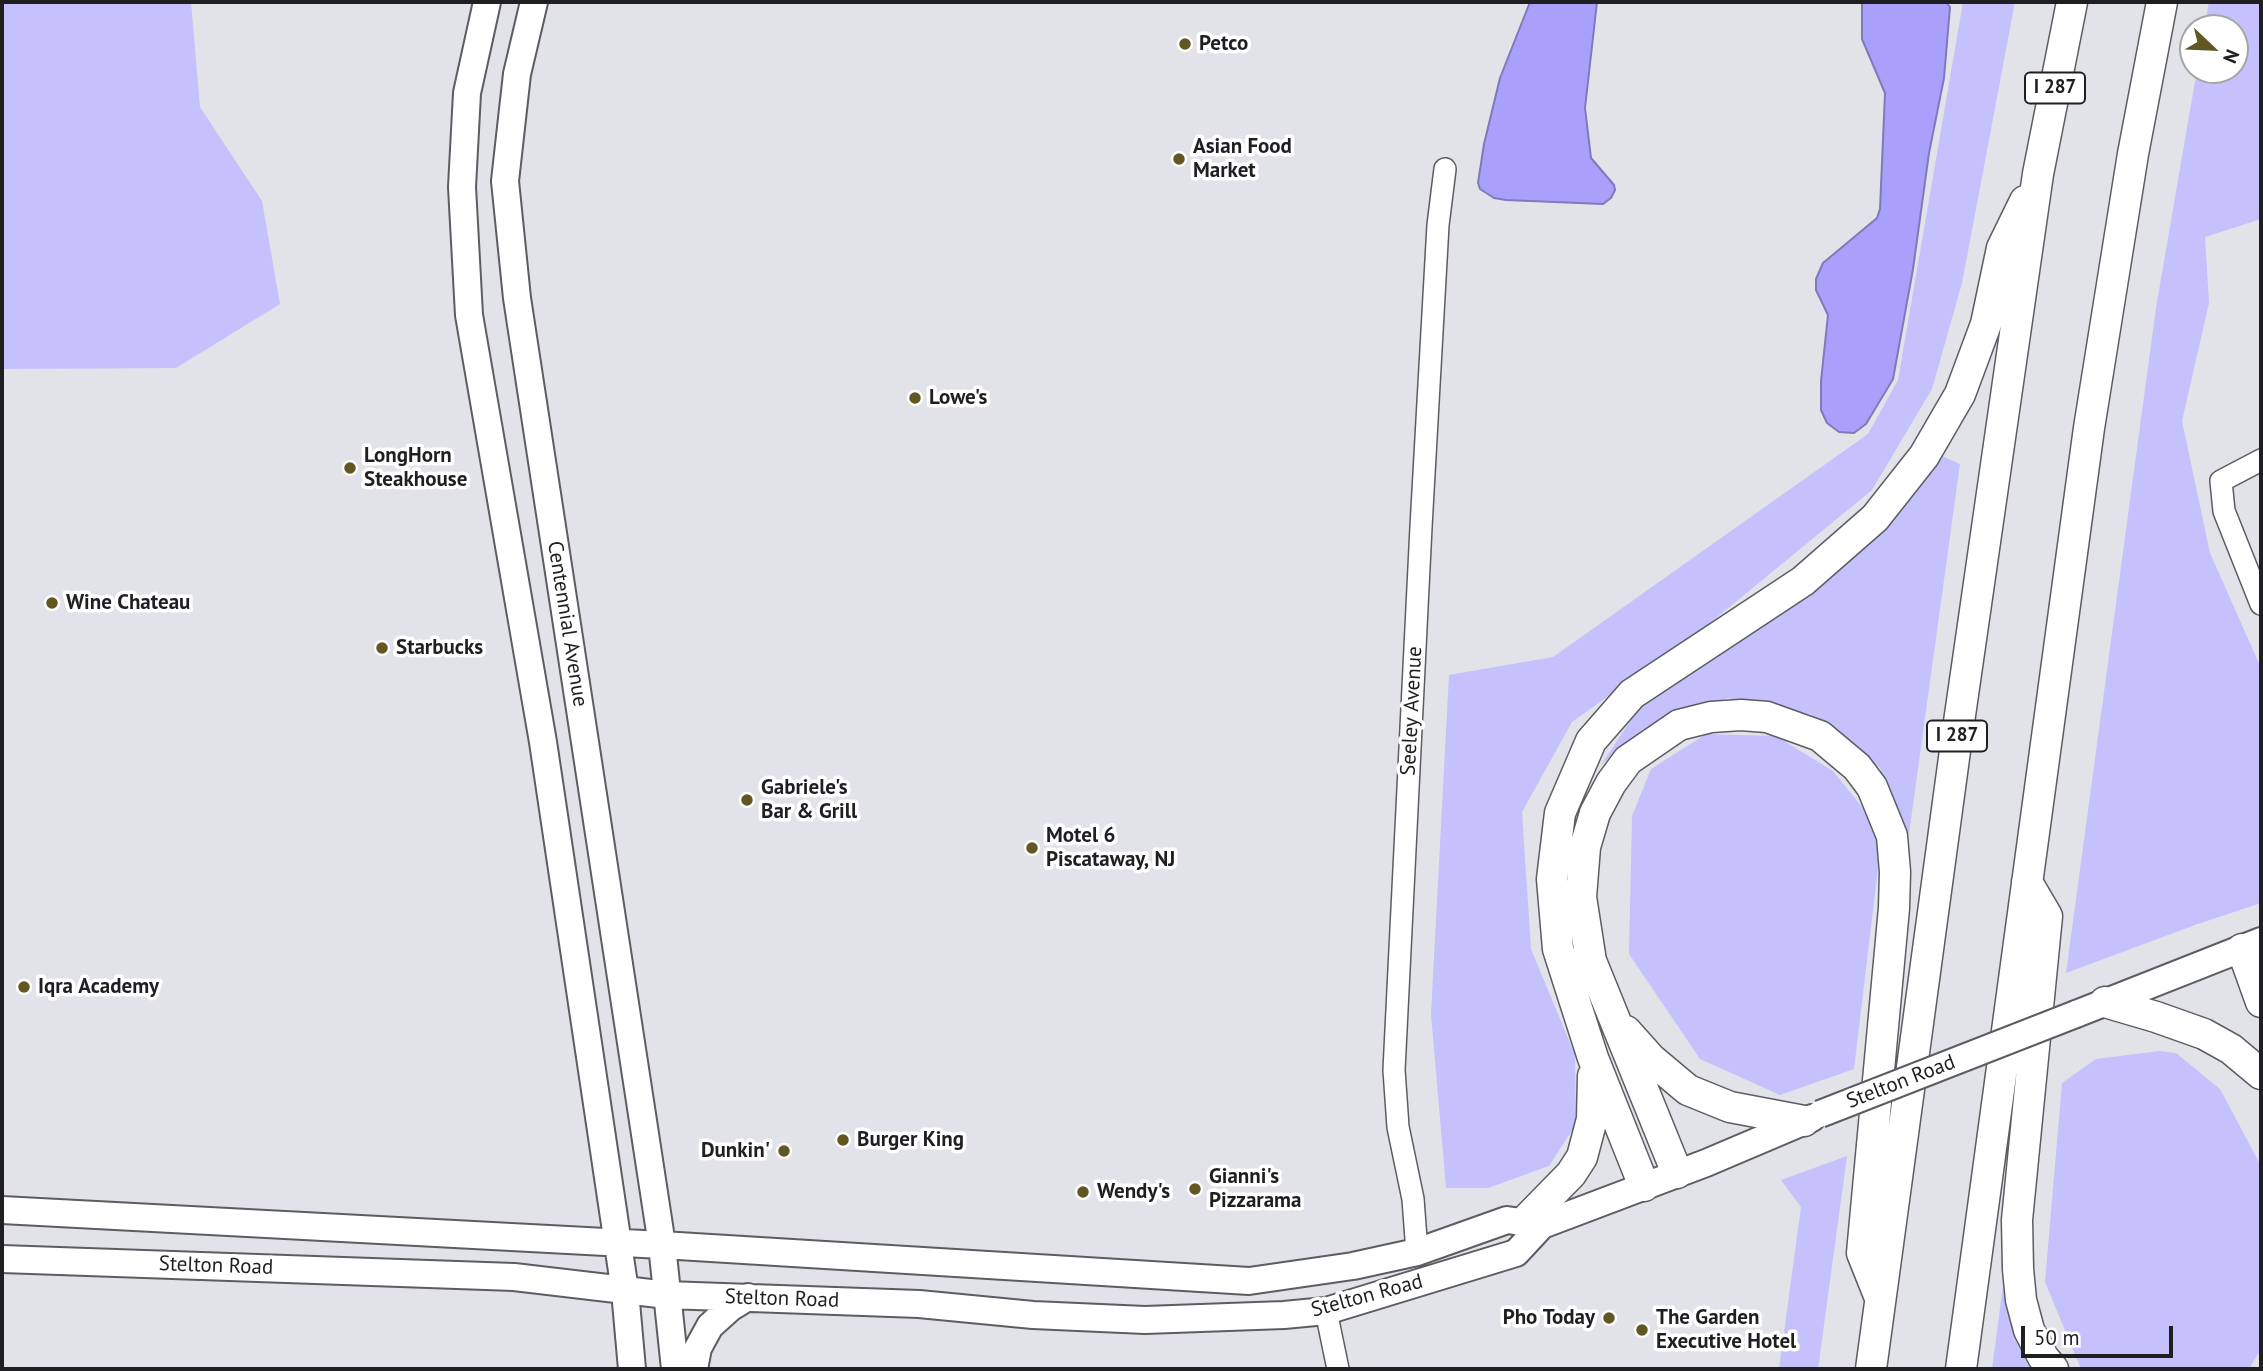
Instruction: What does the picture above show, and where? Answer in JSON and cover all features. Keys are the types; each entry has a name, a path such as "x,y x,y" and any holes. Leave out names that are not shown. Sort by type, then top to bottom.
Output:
{"highway":[{"name":"I 287","path":"1871,1369 1957,736 2038,174 2072,2"},
{"path":"1961,1369 2109,292 2162,2"},
{"path":"1644,1186 1593,1058 1558,949 1552,879 1560,813 1591,741 1632,694 1803,581 1875,518 1916,466 1961,394 1986,324 2002,248 2038,174"},
{"path":"1677,1172 1591,961 1584,928 1582,884 1585,847 1595,813 1611,783 1628,760 1679,724 1711,717 1767,717 1820,736 1857,767 1872,787 1892,836 1895,872 1892,935 1862,1253 1881,1298"},
{"path":"2027,883 2047,915 2017,1220 2018,1269 2021,1300 2029,1330 2043,1357 2053,1369"},
{"path":"2251,945 2261,1002"},
{"path":"2105,1002 2204,1034 2231,1049 2261,1074"},
{"path":"1609,1008 1633,1040 1688,1090 1730,1107 1812,1118"},
{"path":"1533,1224 1582,1157 1592,1119 1593,1058"}],"main road":[{"name":"Centennial Avenue","path":"487,2 467,93 463,187 469,315 543,742 625,1291 632,1369"},
{"name":"Centennial Avenue","path":"534,2 517,74 505,181 510,233 517,298 662,1245 675,1369"},
{"name":"Stelton Road","path":"2,1210 662,1245 1249,1281 1320,1273 1417,1252 1507,1220 1533,1224 1644,1186 2251,945"},
{"name":"Stelton Road","path":"2,1259 514,1277 667,1294 919,1304 1033,1315 1145,1320 1252,1317 1326,1311 1516,1253 1533,1224"},
{"path":"694,1369 698,1348 710,1326 730,1308 748,1297"}],"street":[{"name":"Seeley Avenue","path":"1417,1252 1413,1199 1398,1127 1394,1070 1423,486 1438,225 1445,169"},
{"path":"2256,463 2221,481 2224,511 2261,604"},
{"path":"1326,1311 1338,1369"}],"shaded area":[{"path":"2,2 191,2 200,107 262,201 280,304 176,368 2,369"},
{"path":"1530,2 1597,2 1585,108 1591,158 1614,185 1615,190 1611,198 1603,204 1506,200 1494,198 1480,189 1478,183 1484,144 1500,78"},
{"path":"1862,2 1946,2 1950,7 1944,78 1929,153 1913,269 1893,379 1866,424 1854,433 1839,432 1827,423 1821,410 1821,381 1828,315 1816,290 1816,279 1823,263 1877,218 1880,209 1885,93 1862,39"},
{"path":"1963,2 2015,2 1962,283 1932,389 1872,490 1710,623 1572,722 1522,812 1531,949 1575,1055 1576,1124 1549,1166 1488,1188 1446,1188 1431,1014 1449,675 1553,657 1868,434 1898,380"},
{"path":"2209,2 2261,2 2261,219 2205,237 2209,303 2182,421 2210,553 2261,668 2261,903 2066,973 2156,308 2195,84 2249,84 2249,14 2207,14"},
{"path":"1942,456 1960,464 1909,834 1880,768 1810,714 1727,698 1642,730 1601,765 1646,697 1737,640 1857,554"},
{"path":"1706,734 1776,736 1833,771 1866,812 1880,852 1854,1069 1780,1095 1700,1059 1629,954 1632,816 1651,769"},
{"path":"2159,1051 2176,1053 2220,1089 2261,1166 2261,1349 2249,1369 2081,1369 2045,1282 2062,1083 2096,1059"},
{"path":"1847,1156 1818,1369 1779,1369 1801,1207 1781,1180"},
{"path":"2011,1225 2038,1369 1992,1369"}],"place":[{"name":"Petco","path":"1185,44"},
{"name":"Asian Food Market","path":"1179,159"},
{"name":"Lowe's","path":"915,398"},
{"name":"LongHorn Steakhouse","path":"350,468"},
{"name":"Wine Chateau","path":"52,603"},
{"name":"Starbucks","path":"382,648"},
{"name":"Gabriele's Bar & Grill","path":"747,800"},
{"name":"Motel 6 Piscataway, NJ","path":"1032,848"},
{"name":"Iqra Academy","path":"24,987"},
{"name":"Burger King","path":"843,1140"},
{"name":"Dunkin'","path":"784,1151"},
{"name":"Gianni's Pizzarama","path":"1195,1189"},
{"name":"Wendy's","path":"1083,1192"},
{"name":"Pho Today","path":"1609,1318"},
{"name":"The Garden Executive Hotel","path":"1642,1330"}]}
